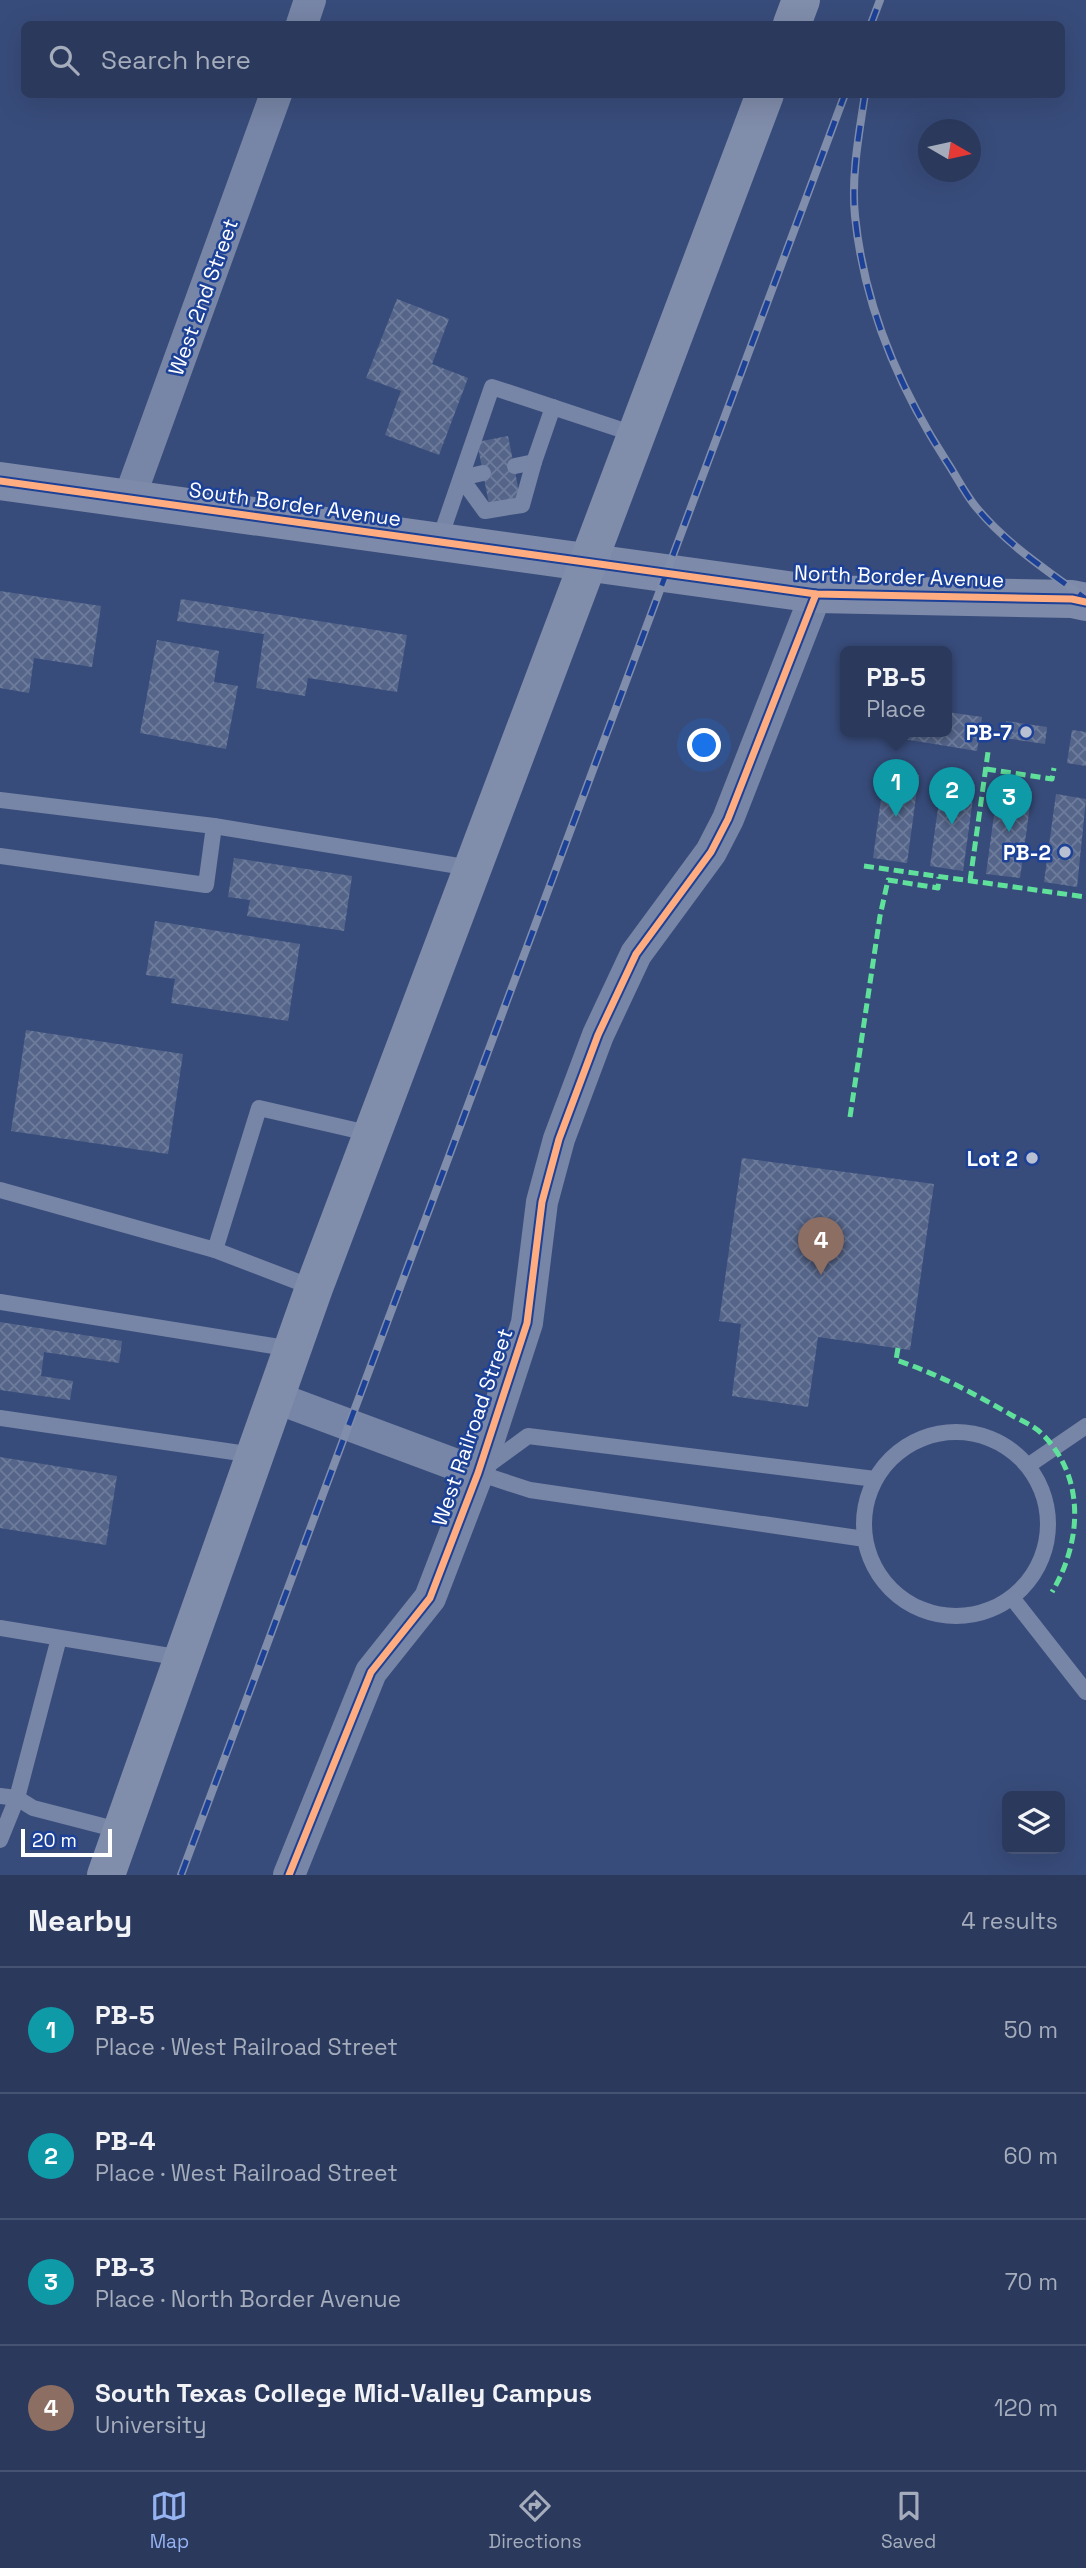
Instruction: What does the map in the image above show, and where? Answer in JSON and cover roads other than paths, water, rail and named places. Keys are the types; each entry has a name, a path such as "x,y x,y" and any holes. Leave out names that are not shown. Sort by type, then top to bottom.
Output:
{"main road":[{"path":"793,21 801,0"},
{"path":"106,1875 314,1288 634,434 763,98"}],"street":[{"path":"303,21 310,0"},
{"name":"West 2nd Street","path":"129,499 275,98"},
{"name":"South Border Avenue","path":"0,481 586,562"},
{"name":"North Border Avenue","path":"586,562 816,594 1072,599 1086,602"},
{"name":"West Railroad Street","path":"289,1875 371,1672 430,1598 478,1473 527,1323 542,1202 559,1139 598,1035 636,954 711,852 729,819 816,594"},
{"path":"274,1397 478,1473"}],"lane":[{"path":"439,541 492,387 634,434"},
{"path":"461,478 485,511 522,505 553,407"},
{"path":"515,466 534,462"},
{"path":"461,478 483,473"},
{"path":"0,800 214,826 471,868"},
{"path":"0,856 206,885 214,826"},
{"path":"215,1250 259,1108 372,1134"},
{"path":"0,1190 215,1250 314,1288"},
{"path":"0,1302 292,1349"},
{"path":"0,1418 254,1455"},
{"path":"1029,1465 1086,1426"},
{"path":"947,1432 982,1435 1011,1449 1029,1465 1043,1494 1048,1526 1042,1558 1031,1578 1013,1599 978,1614 950,1617 918,1609 892,1592 877,1572 865,1539 864,1510 875,1479 890,1460 915,1441 947,1432"},
{"path":"478,1473 527,1436 875,1479"},
{"path":"478,1473 530,1490 865,1539"},
{"path":"1013,1599 1086,1692"},
{"path":"0,1628 182,1658"},
{"path":"0,1840 8,1797 59,1638"},
{"path":"8,1797 33,1808 122,1831"}],"railway":[{"path":"872,21 880,0"},
{"path":"181,1875 844,98"},
{"path":"864,98 855,170 855,216 866,282 886,345 899,375 930,434 976,507 1014,545 1086,599"}],"place":[{"name":"PB-7","path":"1026,732"},
{"name":"PB-5","path":"896,817"},
{"name":"PB-4","path":"952,825"},
{"name":"PB-3","path":"1009,832"},
{"name":"PB-2","path":"1065,852"},
{"name":"Lot 2","path":"1032,1158"},
{"name":"South Texas College Mid-Valley Campus","path":"821,1275"}]}
